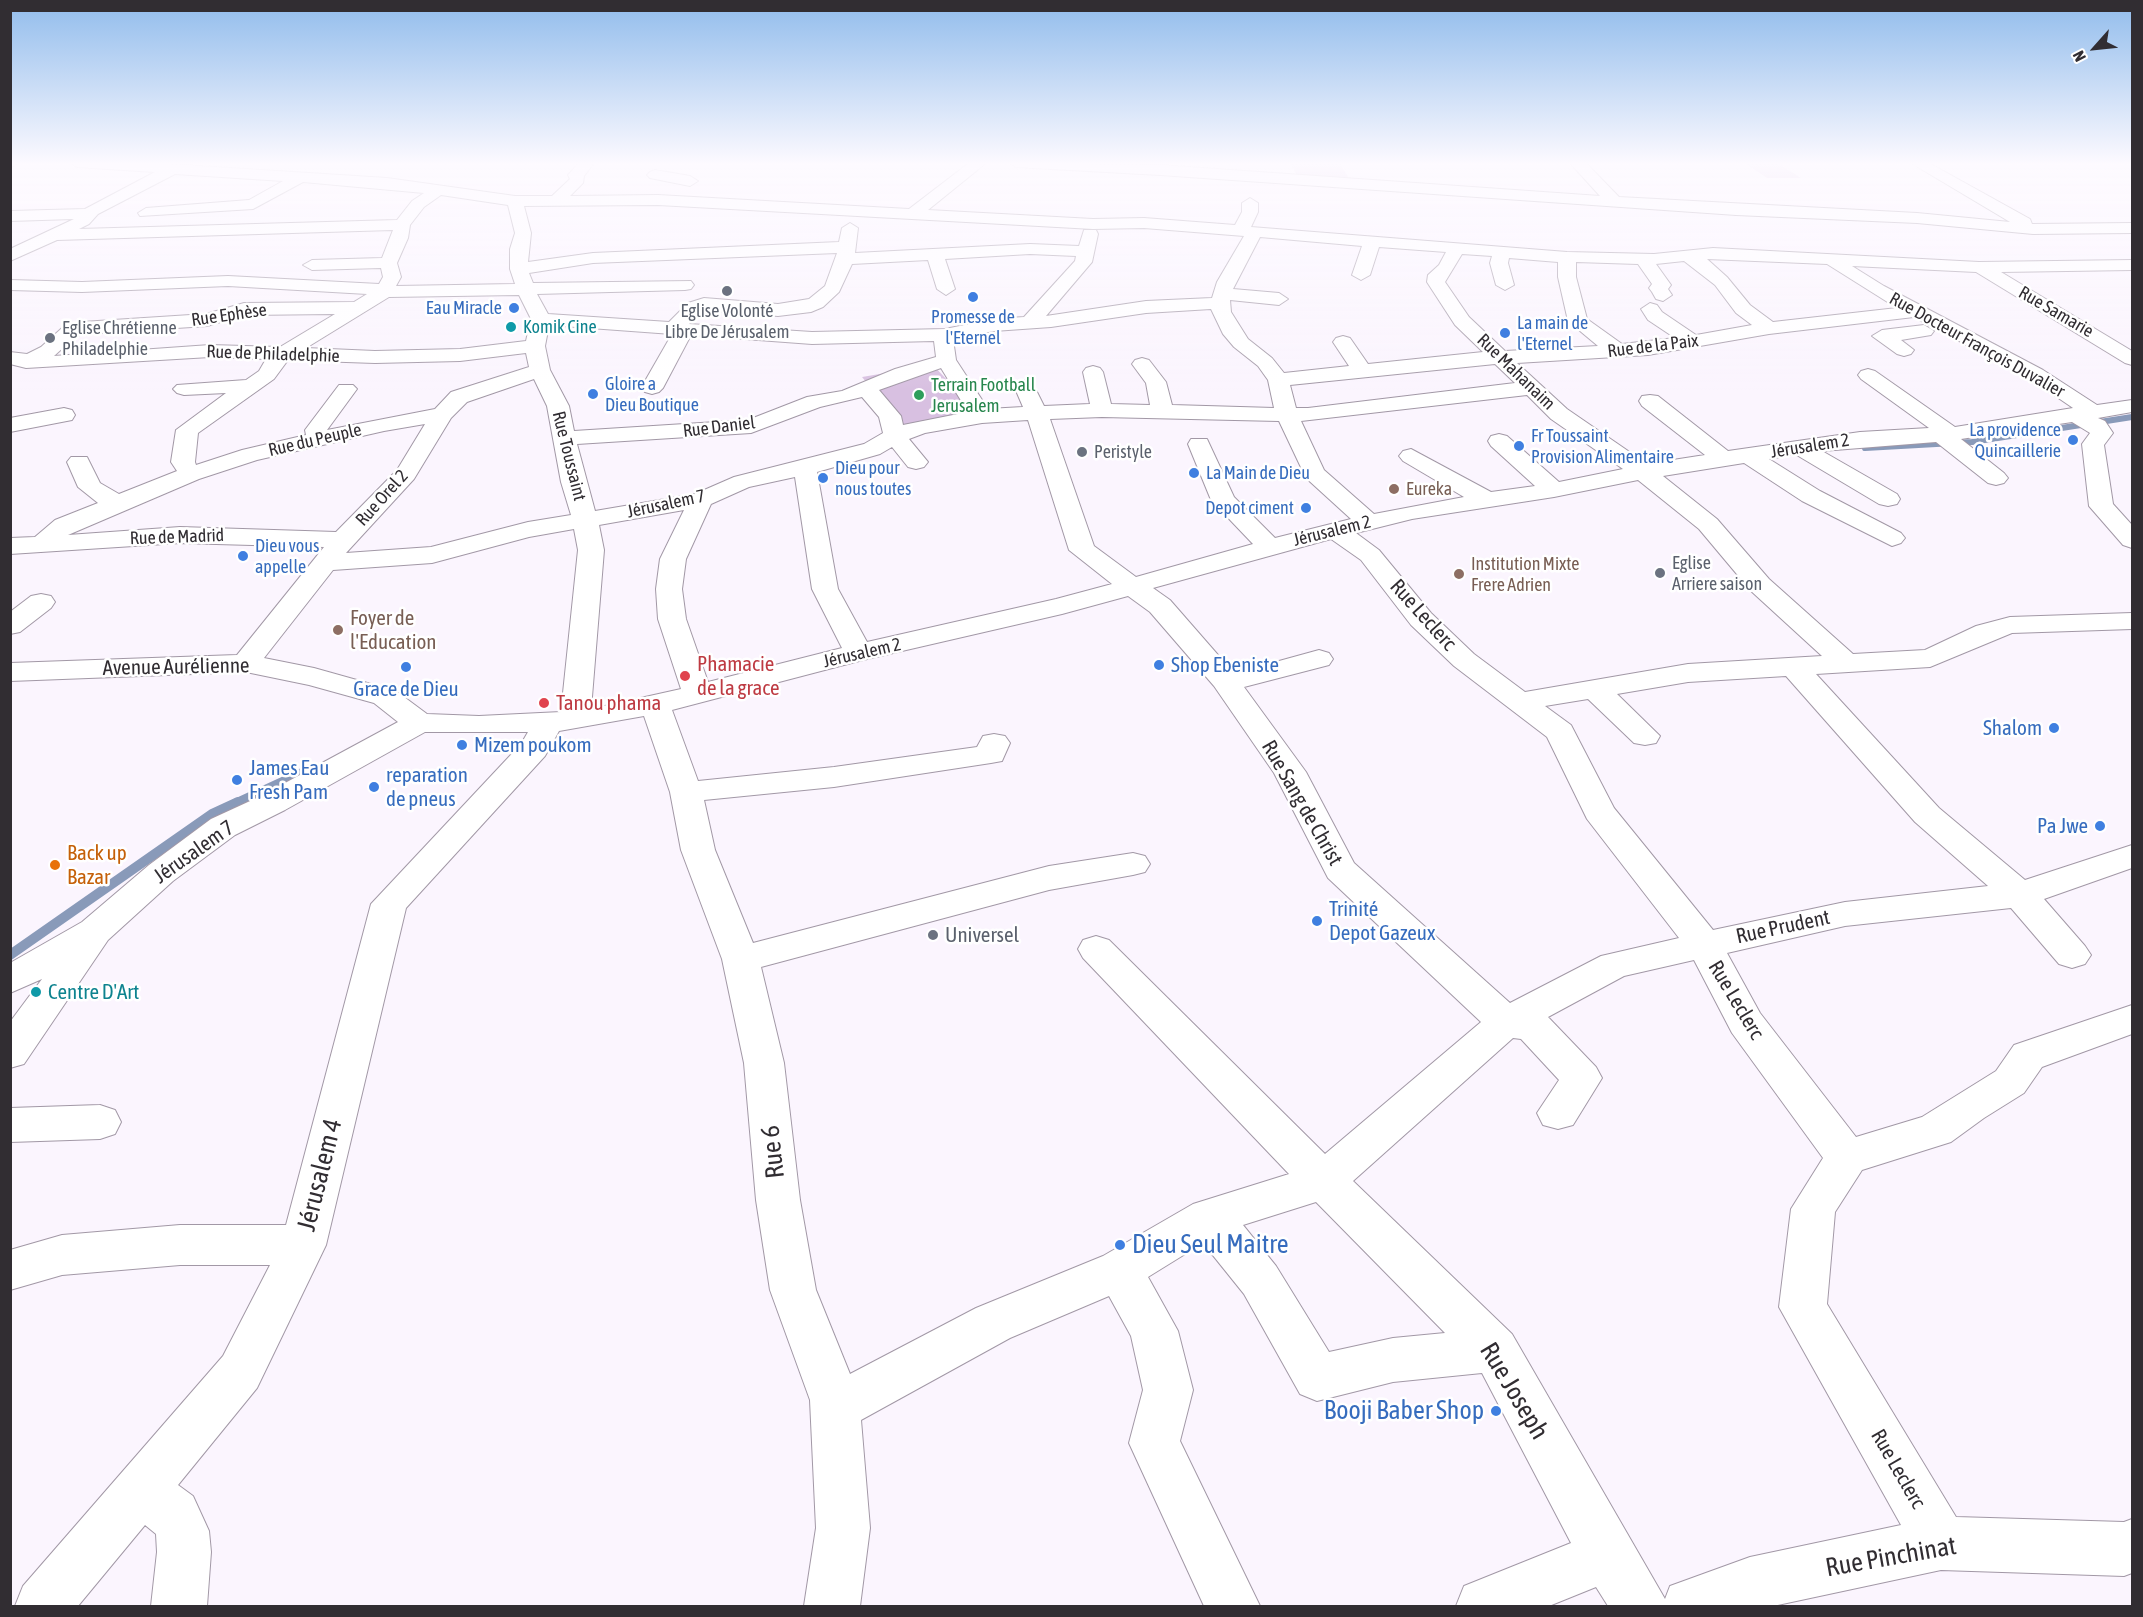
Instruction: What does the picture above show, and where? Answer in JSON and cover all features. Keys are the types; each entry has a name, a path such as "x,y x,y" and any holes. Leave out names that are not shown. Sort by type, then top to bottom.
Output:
{"street":[{"path":"10,256 46,239 60,238"},
{"path":"191,474 183,462 188,430 267,375 276,359 386,291 392,277 388,263 400,238"},
{"path":"522,238 519,249 522,280 541,319 748,336 812,338 945,335 994,325 1221,298 1279,299"},
{"path":"748,336 765,314 816,303 833,288 851,238"},
{"path":"1030,322 1083,262 1089,238"},
{"path":"1246,238 1221,298 1230,330 1241,343 1265,362 1278,380"},
{"path":"1321,238 1567,257 1643,259 1741,253 1979,267 2133,265"},
{"path":"46,239 156,250"},
{"path":"1361,274 1371,248 1369,242"},
{"name":"Rue Mahanaim","path":"1457,247 1446,268 1437,275 1436,282 1462,321 1560,414 1643,472 1708,524 1760,585 1845,662"},
{"path":"522,280 593,258 846,253 935,255 1030,249 1086,251"},
{"path":"1502,251 1499,263 1505,285"},
{"path":"935,255 946,290"},
{"path":"1688,256 1701,263 1721,281 1743,309 1769,328"},
{"path":"1567,257 1567,277 1578,321 1618,351"},
{"path":"1643,259 1662,285 1658,288 1655,316 1694,342"},
{"name":"Rue Docteur François Duvalier","path":"1832,260 1877,290 1953,328 2036,374 2087,417"},
{"path":"289,265 388,263"},
{"name":"Rue Samarie","path":"1979,267 2133,358"},
{"path":"10,285 82,287 228,281 386,291 522,280 685,285"},
{"path":"652,388 679,329 695,307 704,304 778,310"},
{"name":"Rue Ephèse","path":"10,375 20,359 48,351 69,332 82,328 207,320 244,309 355,309"},
{"name":"Rue de la Paix","path":"1278,380 1502,357 1618,351 1694,342 1769,328 1919,311"},
{"name":"Rue Toussaint","path":"541,319 535,346 540,370 558,406 573,482 585,519 591,567 560,722"},
{"path":"1904,350 1882,336 1953,328"},
{"path":"945,335 943,348 946,360 982,416"},
{"path":"1343,342 1362,371"},
{"name":"Rue de Philadelphie","path":"20,359 51,362 210,351 375,357 460,355 535,346"},
{"name":"Rue Daniel","path":"566,438 752,426 815,402 847,396 882,380 946,360"},
{"path":"1142,364 1156,382 1162,411"},
{"name":"Rue Orel 2","path":"246,663 343,540 406,474 442,415 459,397 540,370"},
{"path":"1094,372 1102,410"},
{"path":"1868,375 1946,434 1996,478"},
{"name":"Rue Leclerc","path":"1278,380 1287,415 1314,473 1370,555 1421,619 1464,660 1560,732 1599,812 1704,944 1746,1023 1847,1157 1813,1209 1803,1307 1941,1543"},
{"path":"184,389 250,386"},
{"path":"866,388 890,416 895,436 916,462"},
{"name":"Jérusalem 7","path":"325,562 401,559 432,555 585,519 701,500 742,482 805,468 872,449 895,436 920,427 982,416 1030,399 1102,410 1287,415 1341,412 1424,399 1530,388"},
{"path":"318,439 316,430 346,389"},
{"name":"Rue Sang de Christ","path":"1030,399 1082,550 1160,606 1224,680 1290,772 1340,870 1506,1022 1533,1027 1582,1078 1558,1113"},
{"path":"1650,401 1737,458 1892,538"},
{"name":"Jérusalem 2","path":"560,722 656,705 858,652 949,634 1134,586 1270,547 1412,512 1554,490 1643,472 1799,447 1860,439 1946,434 2087,417 2133,406"},
{"path":"10,425 64,415"},
{"name":"Rue du Peuple","path":"42,544 64,525 191,474 250,455 318,439 442,415"},
{"path":"2087,417 2102,433 2093,444 2101,506 2133,540"},
{"path":"1499,441 1554,490"},
{"path":"1199,444 1223,500 1270,547"},
{"path":"1799,447 1888,499"},
{"path":"1411,456 1487,500"},
{"path":"79,462 90,487 116,503"},
{"path":"805,468 825,590 858,652"},
{"path":"697,694 672,619 669,589 674,559 701,500"},
{"name":"Rue de Madrid","path":"10,546 180,535 343,540"},
{"path":"10,626 41,602"},
{"path":"1517,702 1688,673 1930,658 1986,632 2010,624 2133,621"},
{"path":"1224,680 1252,678 1319,659"},
{"name":"Avenue Aurélienne","path":"10,672 246,663 314,677 385,697 419,723"},
{"path":"1782,666 1796,669 1927,815 2020,896 2072,955"},
{"path":"1596,690 1645,736"},
{"name":"Rue 6","path":"656,705 686,792 698,850 741,959 764,1063 778,1200 793,1290 835,1400 843,1528 832,1606"},
{"path":"419,723 560,722"},
{"name":"Jérusalem 4","path":"43,1606 240,1372 303,1245 389,904 534,749 545,729 560,722"},
{"name":"Jérusalem 7","path":"13,976 95,931 161,873 223,827 273,803 419,723"},
{"path":"686,792 834,777 991,754 994,743"},
{"name":"Rue Prudent","path":"1324,1181 1506,1022 1614,965 1845,914 2020,896 2133,856"},
{"path":"741,959 1049,878 1133,864"},
{"path":"10,1053 95,931"},
{"name":"Rue Joseph","path":"1096,949 1324,1181 1495,1350 1607,1555 1640,1606"},
{"path":"1847,1157 1936,1130 1969,1106 2010,1082 2028,1056 2133,1019"},
{"path":"10,1125 100,1122"},
{"path":"835,1408 993,1323 1119,1270 1169,1244 1209,1217 1324,1181"},
{"path":"1209,1217 1260,1280 1317,1378 1393,1360 1495,1350"},
{"path":"10,1270 62,1255 180,1245 303,1245"},
{"path":"1119,1270 1154,1331 1168,1390 1154,1443 1232,1606"},
{"path":"141,1490 174,1515 182,1531 184,1552 179,1606"},
{"name":"Rue Pinchinat","path":"1690,1606 1750,1584 1941,1543 2124,1549 2133,1546"},
{"path":"1484,1606 1607,1555"}],"shaded area":[{"name":"Terrain Football Jerusalem","path":"933,365 978,413 903,427 862,377"}],"waterway":[{"path":"1865,448 1972,442 2132,417"},
{"path":"235,803 313,767"},
{"path":"10,955 212,814 238,802"}],"place":[{"name":"Eglise Volonté Libre De Jérusalem","path":"727,291"},
{"name":"Promesse de l'Eternel","path":"973,297"},
{"name":"Eau Miracle","path":"514,308"},
{"name":"Komik Cine","path":"511,327"},
{"name":"La main de l'Eternel","path":"1505,333"},
{"name":"Eglise Chrétienne Philadelphie","path":"50,338"},
{"name":"Gloire a Dieu Boutique","path":"593,394"},
{"name":"Terrain Football Jerusalem","path":"919,395"},
{"name":"La providence Quincaillerie","path":"2073,440"},
{"name":"Fr Toussaint Provision Alimentaire","path":"1519,446"},
{"name":"Peristyle","path":"1082,452"},
{"name":"La Main de Dieu","path":"1194,473"},
{"name":"Dieu pour nous toutes","path":"823,478"},
{"name":"Eureka","path":"1394,489"},
{"name":"Depot ciment","path":"1306,508"},
{"name":"Dieu vous appelle","path":"243,556"},
{"name":"Eglise Arriere saison","path":"1660,573"},
{"name":"Institution Mixte Frere Adrien","path":"1459,574"},
{"name":"Foyer de l'Education","path":"338,630"},
{"name":"Shop Ebeniste","path":"1159,665"},
{"name":"Grace de Dieu","path":"406,667"},
{"name":"Phamacie de la grace","path":"685,676"},
{"name":"Tanou phama","path":"544,703"},
{"name":"Shalom","path":"2054,728"},
{"name":"Mizem poukom","path":"462,745"},
{"name":"James Eau Fresh Pam","path":"237,780"},
{"name":"reparation de pneus","path":"374,787"},
{"name":"Pa Jwe","path":"2100,826"},
{"name":"Back up Bazar","path":"55,865"},
{"name":"Trinité Depot Gazeux","path":"1317,921"},
{"name":"Universel","path":"933,935"},
{"name":"Centre D'Art","path":"36,992"},
{"name":"Dieu Seul Maitre","path":"1120,1245"},
{"name":"Booji Baber Shop","path":"1496,1411"}]}
